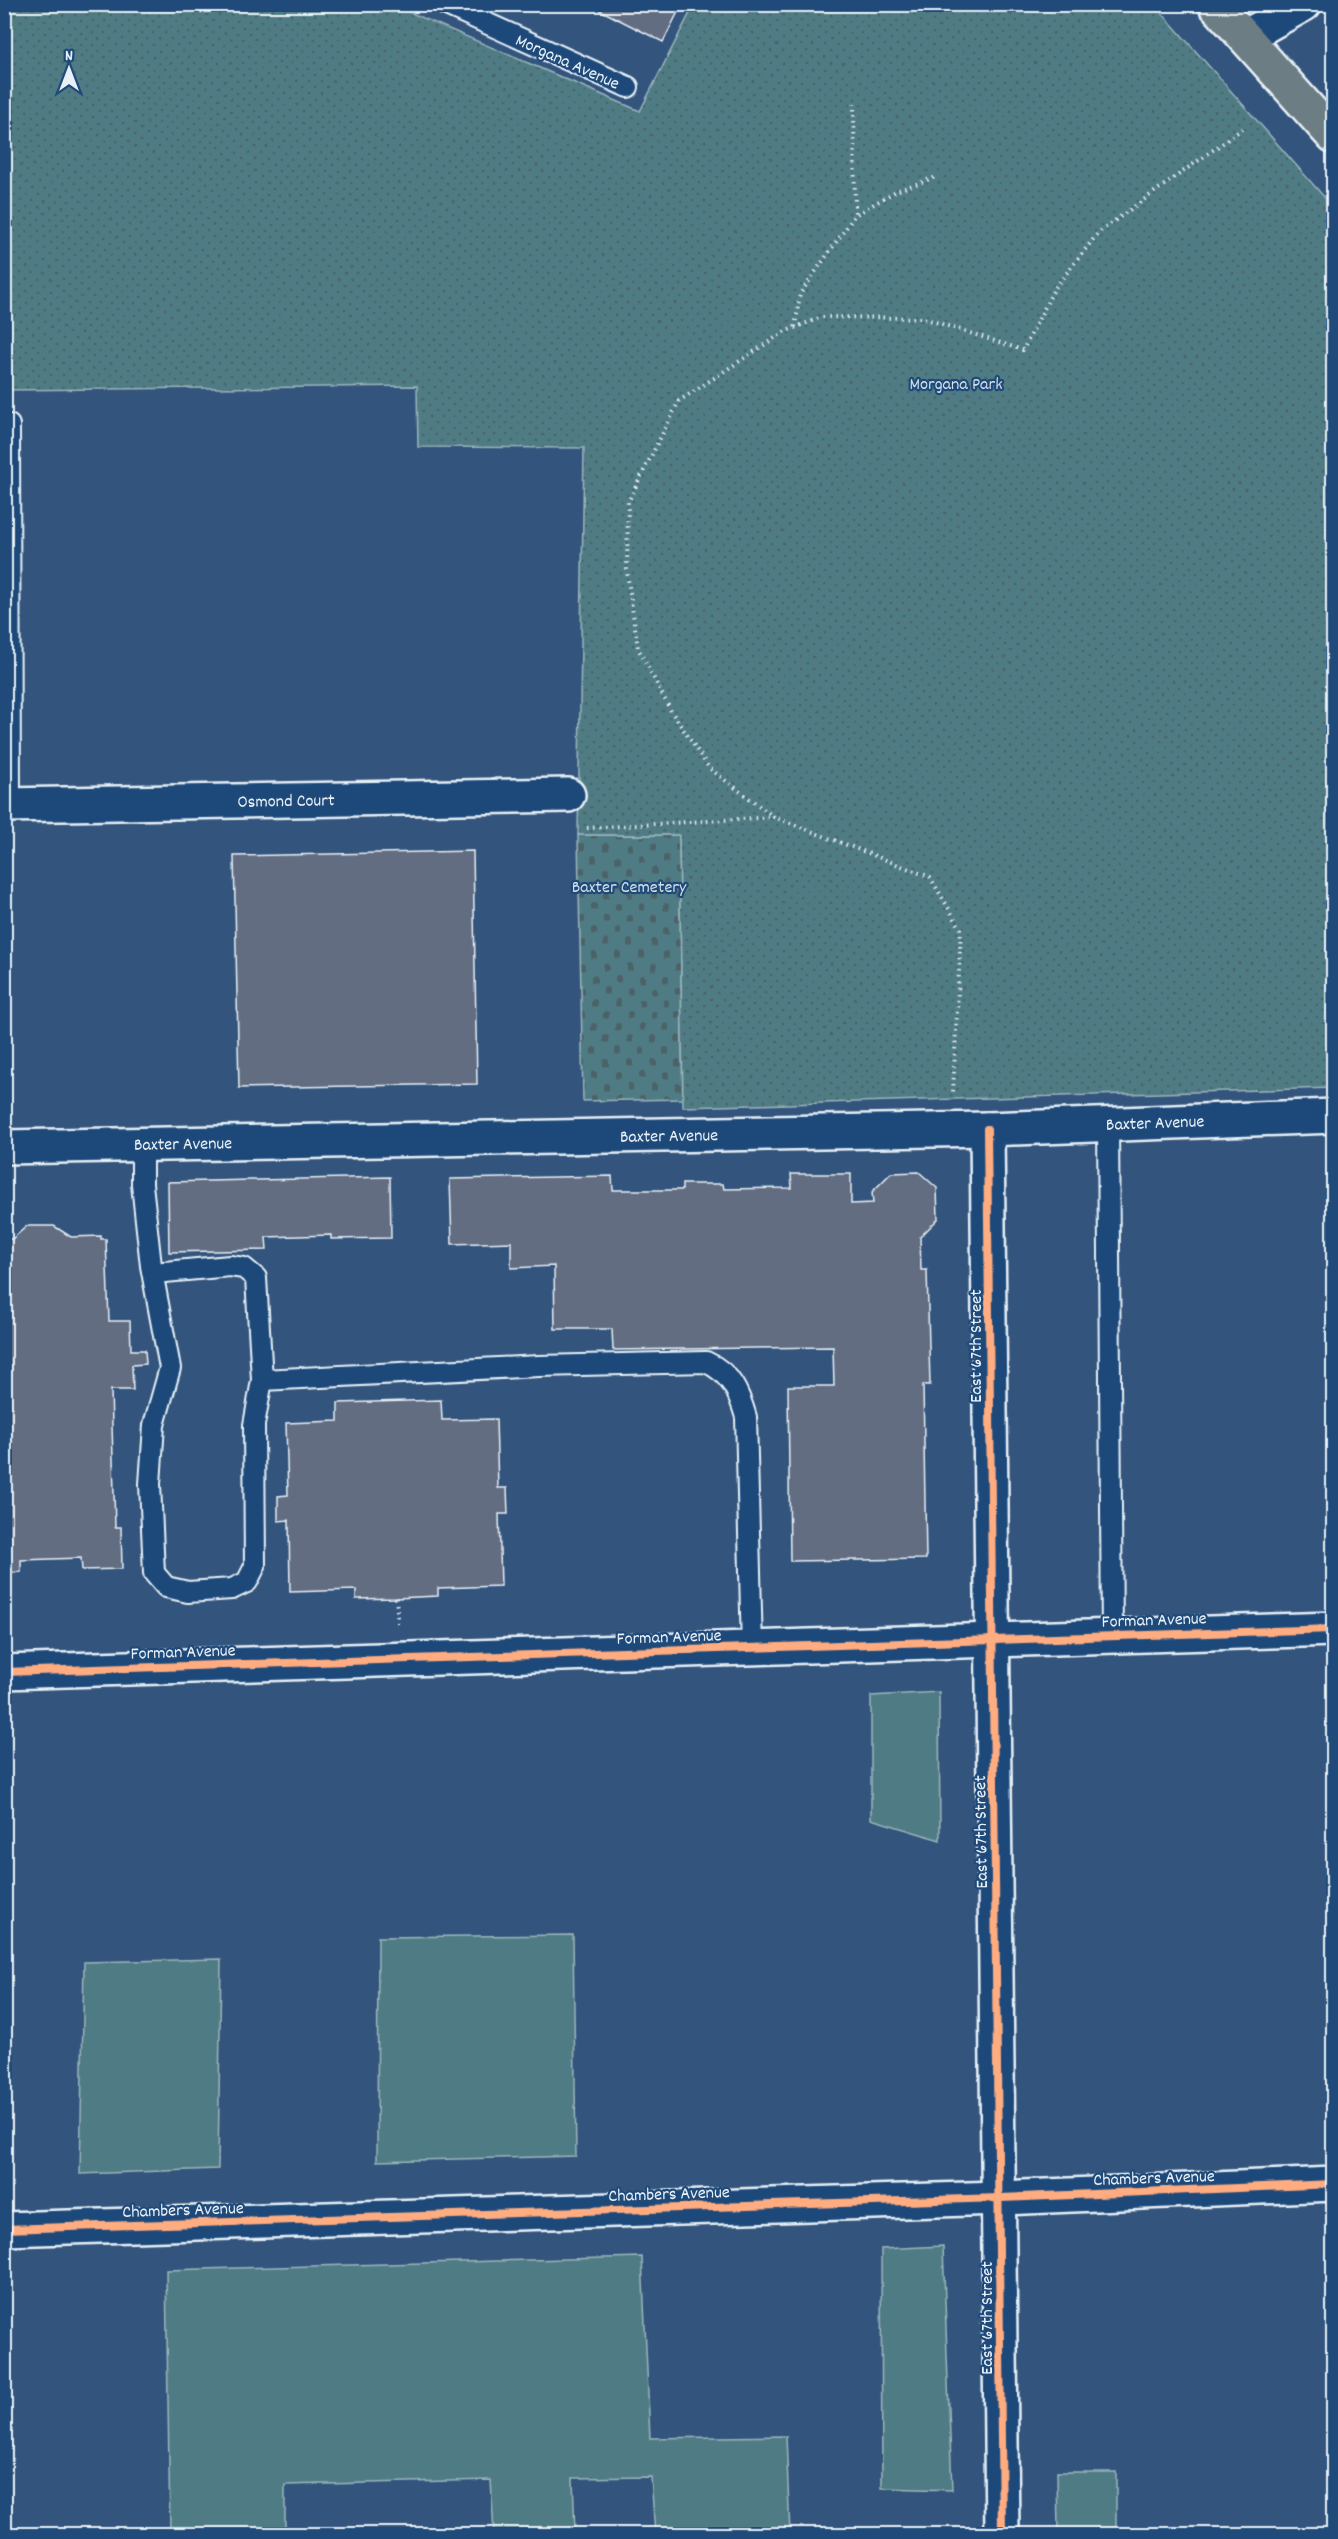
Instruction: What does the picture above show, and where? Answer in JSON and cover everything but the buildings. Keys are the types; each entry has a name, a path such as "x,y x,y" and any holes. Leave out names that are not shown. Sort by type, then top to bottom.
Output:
{"main road":[{"path":"1215,4 1334,137"}],"street":[{"path":"1245,37 1304,4"},
{"name":"Osmond Court","path":"7,805 568,795"},
{"name":"Baxter Avenue","path":"4,1147 987,1129 1334,1116"},
{"name":"East 67th Street","path":"987,1129 1002,2535"},
{"name":"Forman Avenue","path":"4,1672 1334,1629"},
{"name":"Chambers Avenue","path":"4,2229 1000,2198 1334,2184"}],"lane":[{"name":"Morgana Avenue","path":"444,4 628,87"},
{"path":"7,805 9,425"},
{"path":"1108,1124 1112,1635"},
{"path":"142,1144 142,1184 154,1273 170,1368 154,1425 150,1484 154,1573 166,1587 188,1592 232,1589 247,1582 255,1566 254,1425 262,1380 256,1278 244,1268 230,1266 154,1273"},
{"path":"262,1380 539,1366 706,1362 720,1368 733,1383 746,1417 752,1649"}],"path":[{"path":"854,103 855,215"},
{"path":"952,1098 961,929 930,877 774,817 709,768 671,711 638,648 627,572 628,502 679,401 795,327 822,317 924,318 1023,350 1054,289 1099,232 1245,127"},
{"path":"795,327 800,294 855,215 896,191 936,177"},
{"path":"581,829 774,817"},
{"path":"396,1598 398,1623"}],"green space":[{"name":"Morgana Park","path":"4,5 393,5 640,111 694,5 1155,5 1333,207 1333,1088 683,1107 679,835 578,835 584,448 418,447 417,386 5,390"},
{"name":"Baxter Cemetery","path":"578,835 679,835 683,1099 583,1101"},
{"path":"939,1692 940,1840 871,1819 871,1696"},
{"path":"573,1935 576,2156 377,2161 378,1937"},
{"path":"221,1959 218,2169 80,2174 84,1962"},
{"path":"943,2246 952,2490 882,2488 881,2249"},
{"path":"642,2257 650,2438 786,2436 790,2534 655,2534 651,2477 573,2478 575,2534 494,2534 491,2480 285,2485 285,2534 170,2534 166,2270"},
{"path":"1057,2472 1116,2472 1116,2534 1058,2534"}],"cycle path":[{"path":"987,1129 1002,2534"},
{"path":"4,1672 1334,1629"},
{"path":"4,2229 1000,2198 1334,2184"}]}
